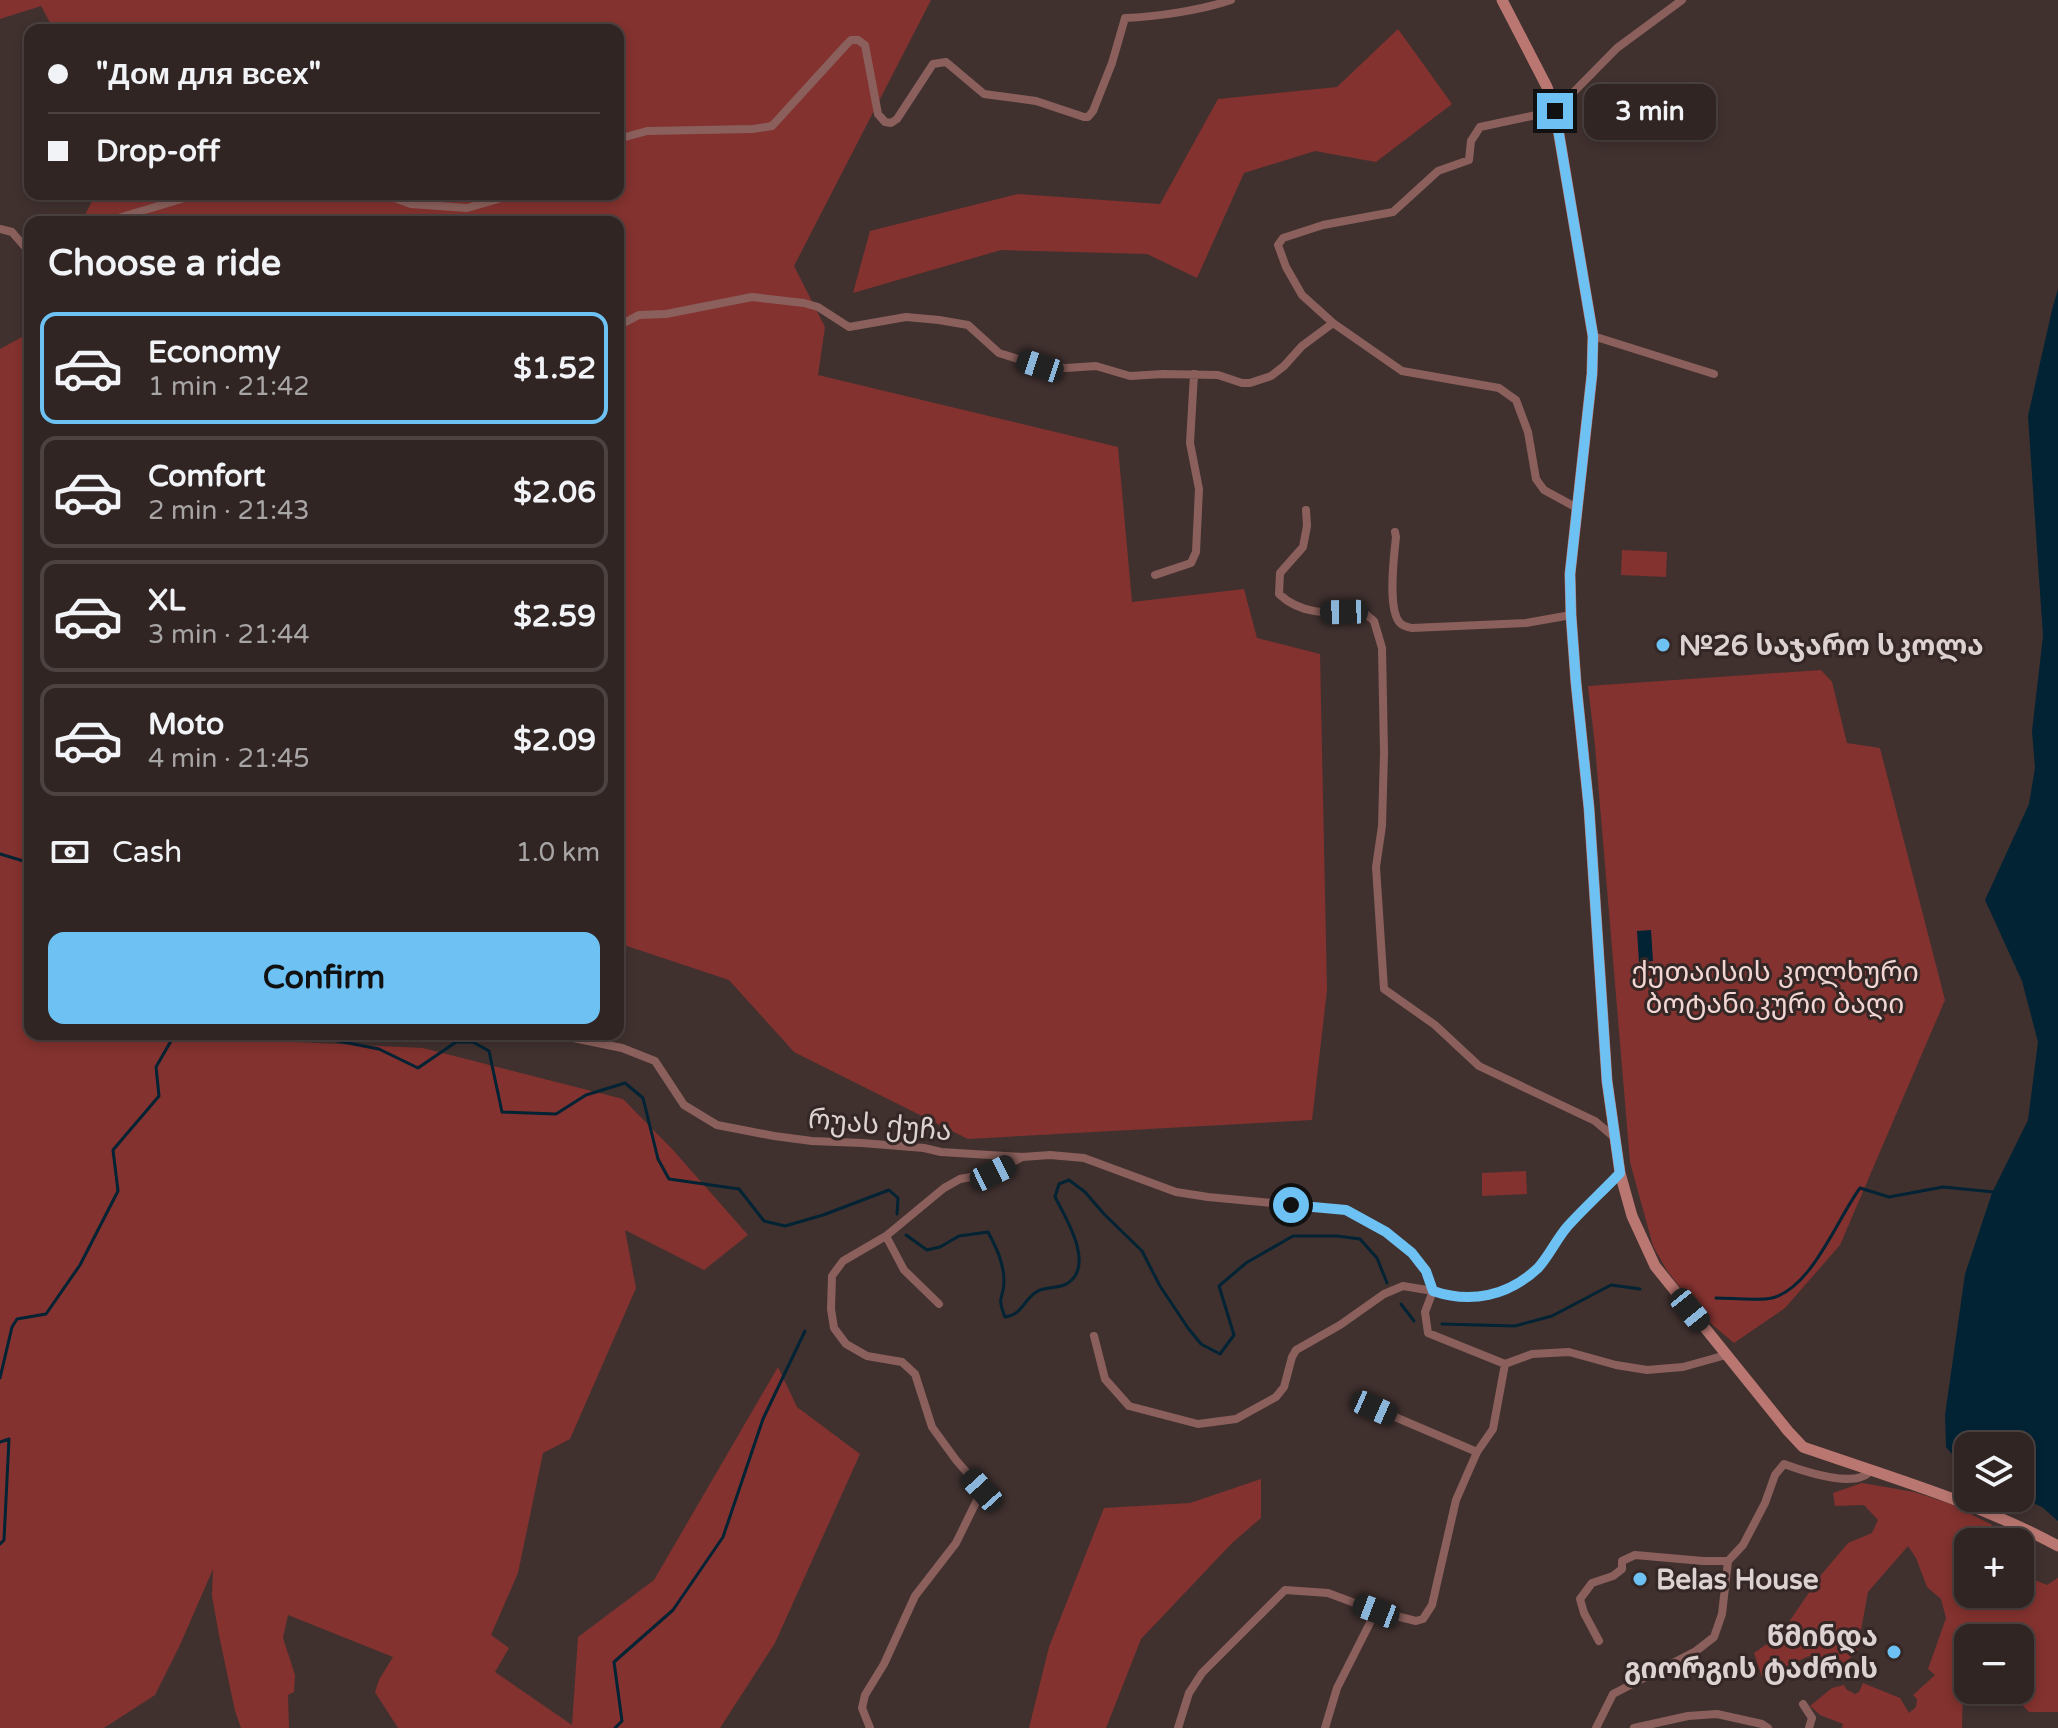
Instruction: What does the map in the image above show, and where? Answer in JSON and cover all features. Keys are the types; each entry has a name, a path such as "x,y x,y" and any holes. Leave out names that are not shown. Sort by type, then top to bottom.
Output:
{"main road":[{"path":"1502,0 1547,87 1555,111 1593,336 1592,374 1570,574 1571,615 1589,808 1607,1081 1620,1173 1632,1216 1655,1266 1803,1447 1985,1510 2058,1546"}],"street":[{"path":"624,137 647,131 772,126 851,40 865,45 878,114 885,122 891,123 897,119 933,64 946,62 984,94 1036,101 1088,117 1112,63 1125,18 1165,14 1231,0"},
{"path":"1577,508 1544,490 1536,479 1528,432 1516,400 1499,388 1402,371 1333,323 1302,295 1278,245 1283,238 1323,225 1393,212 1438,171 1469,160 1471,141 1480,127 1555,111 1617,48 1682,0"},
{"path":"124,216 175,200"},
{"path":"400,200 411,204 467,208 495,200"},
{"path":"0,229 12,232 24,246"},
{"path":"624,323 639,315 666,314 752,297 818,307 849,327 906,317 968,325 999,353 1040,366 1096,366 1130,376 1218,375 1242,383 1271,376 1302,346 1333,323"},
{"path":"1593,336 1714,374"},
{"path":"1155,575 1191,563 1196,552 1199,489 1190,443 1194,374"},
{"path":"1306,510 1303,547 1280,573 1279,594 1291,605 1326,613 1363,612 1374,621 1382,648 1384,768 1382,826 1376,867 1384,989 1435,1025 1479,1066 1595,1121 1615,1138"},
{"path":"1395,532 1392,573 1395,612 1404,626 1526,623 1571,615"},
{"name":"რუას ქუჩა","path":"583,1040 622,1048 655,1061 684,1105 717,1125 812,1141 1022,1157 1050,1155 1084,1158 1176,1192 1346,1210 1386,1232 1412,1253 1426,1271 1433,1291"},
{"path":"870,1728 862,1708 865,1695 884,1664 915,1596 956,1543 982,1490 932,1427 915,1374 902,1362 867,1356 846,1344 834,1328 832,1276 843,1261 886,1236 952,1184 960,1179 993,1173 1022,1157"},
{"path":"1094,1336 1105,1379 1129,1406 1198,1424 1236,1419 1276,1397 1284,1387 1296,1350 1340,1325 1384,1294 1403,1286 1468,1298 1504,1292 1538,1267 1565,1230 1620,1173"},
{"path":"886,1236 904,1270 939,1304"},
{"path":"1433,1291 1425,1312 1428,1333 1505,1364 1532,1354 1569,1352 1647,1370 1683,1367 1726,1355"},
{"path":"1178,1728 1189,1693 1202,1673 1285,1590 1328,1593 1376,1611 1416,1621 1423,1619 1432,1605 1456,1500 1477,1452 1493,1429 1505,1364"},
{"path":"1374,1408 1477,1452"},
{"path":"1596,1728 1613,1694 1696,1651 1714,1637 1722,1614 1728,1561 1743,1545 1775,1475 1784,1464 1854,1479 1866,1476 1870,1471"},
{"path":"1599,1641 1580,1599 1592,1583 1613,1576 1622,1569 1622,1561 1635,1555 1728,1561"},
{"path":"1325,1728 1337,1688 1376,1611"},
{"path":"1803,1704 1812,1718 1809,1728"},
{"path":"1634,1728 1688,1716 1717,1714 1768,1728"}],"green space":[{"path":"0,0 931,0 794,266 825,327 818,375 1118,447 1132,602 1244,589 1257,638 1320,654 1327,990 1312,1120 968,1139 794,1052 729,980 624,945 624,216 84,216 93,200 624,200 624,24 51,24 41,6 0,19"},
{"path":"1398,29 1452,104 1376,162 1315,151 1244,173 1197,278 1147,254 1001,250 853,293 870,231 1018,194 1160,204 1218,99 1337,87"},
{"path":"24,333 24,1040 257,1040 423,1048 623,1099 748,1235 704,1270 625,1230 636,1288 570,1439 543,1453 518,1573 491,1635 509,1648 495,1672 572,1725 578,1637 654,1580 778,1367 797,1407 860,1454 775,1643 720,1728 398,1728 375,1692 393,1657 288,1615 283,1638 295,1675 294,1692 288,1695 289,1728 241,1728 212,1596 213,1569 155,1695 104,1728 0,1728 0,349"},
{"path":"1622,550 1667,552 1666,577 1621,575"},
{"name":"ქუთაისის კოლხური ბოტანიკური ბაღი","path":"1821,670 1832,682 1847,743 1880,748 1945,1000 1840,1245 1785,1308 1734,1343 1701,1315 1666,1269 1653,1246 1630,1162 1588,686"},
{"path":"1526,1171 1527,1194 1482,1196 1482,1173"},
{"path":"1261,1479 1261,1518 1232,1543 1141,1639 1106,1728 1029,1728 1049,1647 1104,1508 1190,1503"},
{"path":"1862,1483 1914,1492 1951,1504 1954,1512 1967,1512 1992,1525 1993,1528 1954,1528 1954,1608 2034,1608 2034,1580 2047,1585 2058,1578 2058,1712 2029,1712 2021,1704 2034,1704 2034,1624 1954,1624 1954,1704 1963,1704 1962,1728 1842,1728 1843,1724 1820,1715 1810,1706 1832,1688 1844,1685 1855,1694 1863,1683 1900,1698 1909,1713 1916,1707 1917,1699 1913,1695 1935,1675 1928,1669 1946,1618 1941,1599 1927,1587 1908,1546 1868,1592 1857,1652 1832,1674 1809,1656 1762,1677 1754,1653 1780,1635 1821,1575 1848,1543 1872,1533 1878,1520 1864,1505 1835,1506 1833,1493"}],"water":[{"path":"2058,289 2058,1521 2034,1503 2034,1432 1954,1432 1954,1456 1946,1447 1945,1415 1965,1274 1992,1193 2028,1120 2038,1042 2022,981 1985,900 2029,804 2035,768 2032,731 2043,636 2028,416"},
{"path":"1651,930 1653,961 1639,962 1637,931"}],"waterway":[{"path":"0,854 24,861"},
{"path":"0,1378 12,1327 17,1319 46,1314 80,1265 118,1191 113,1150 159,1096 156,1067 172,1040"},
{"path":"333,1040 379,1049 418,1068 456,1042 473,1042 489,1051 502,1112 556,1114 586,1095 625,1083 643,1098 658,1159 669,1179 739,1189 764,1221 785,1226 889,1190 898,1198 897,1214"},
{"path":"906,1235 927,1250 940,1247 959,1236 988,1232 1003,1268 1002,1310 1005,1317 1011,1315 1038,1291 1065,1285 1076,1275 1079,1265 1076,1241 1055,1197 1059,1184 1069,1180 1085,1192 1142,1251 1160,1286 1188,1328 1201,1344 1220,1354 1234,1335 1219,1286 1246,1263 1293,1236 1360,1239 1377,1258 1387,1283"},
{"path":"1716,1298 1766,1299 1786,1292 1811,1267 1860,1188 1889,1197 1943,1187 1994,1192"},
{"path":"1442,1324 1515,1326 1552,1316 1611,1285 1640,1289"},
{"path":"1401,1304 1414,1321"},
{"path":"615,1728 622,1721 614,1662 673,1610 723,1537 763,1419 805,1331"},
{"path":"0,1442 9,1439 4,1540 0,1544"}],"place":[{"name":"№26 საჯარო სკოლა","path":"1663,645"},
{"name":"Belas House","path":"1640,1579"},
{"name":"წმინდა გიორგის ტაძრის","path":"1894,1652"}],"route":[{"path":"1291,1205 1346,1210 1386,1232 1412,1253 1426,1271 1433,1291 1468,1298 1504,1292 1538,1267 1565,1230 1620,1173 1607,1081 1589,808 1571,615 1570,574 1592,374 1593,336 1555,111"}]}
